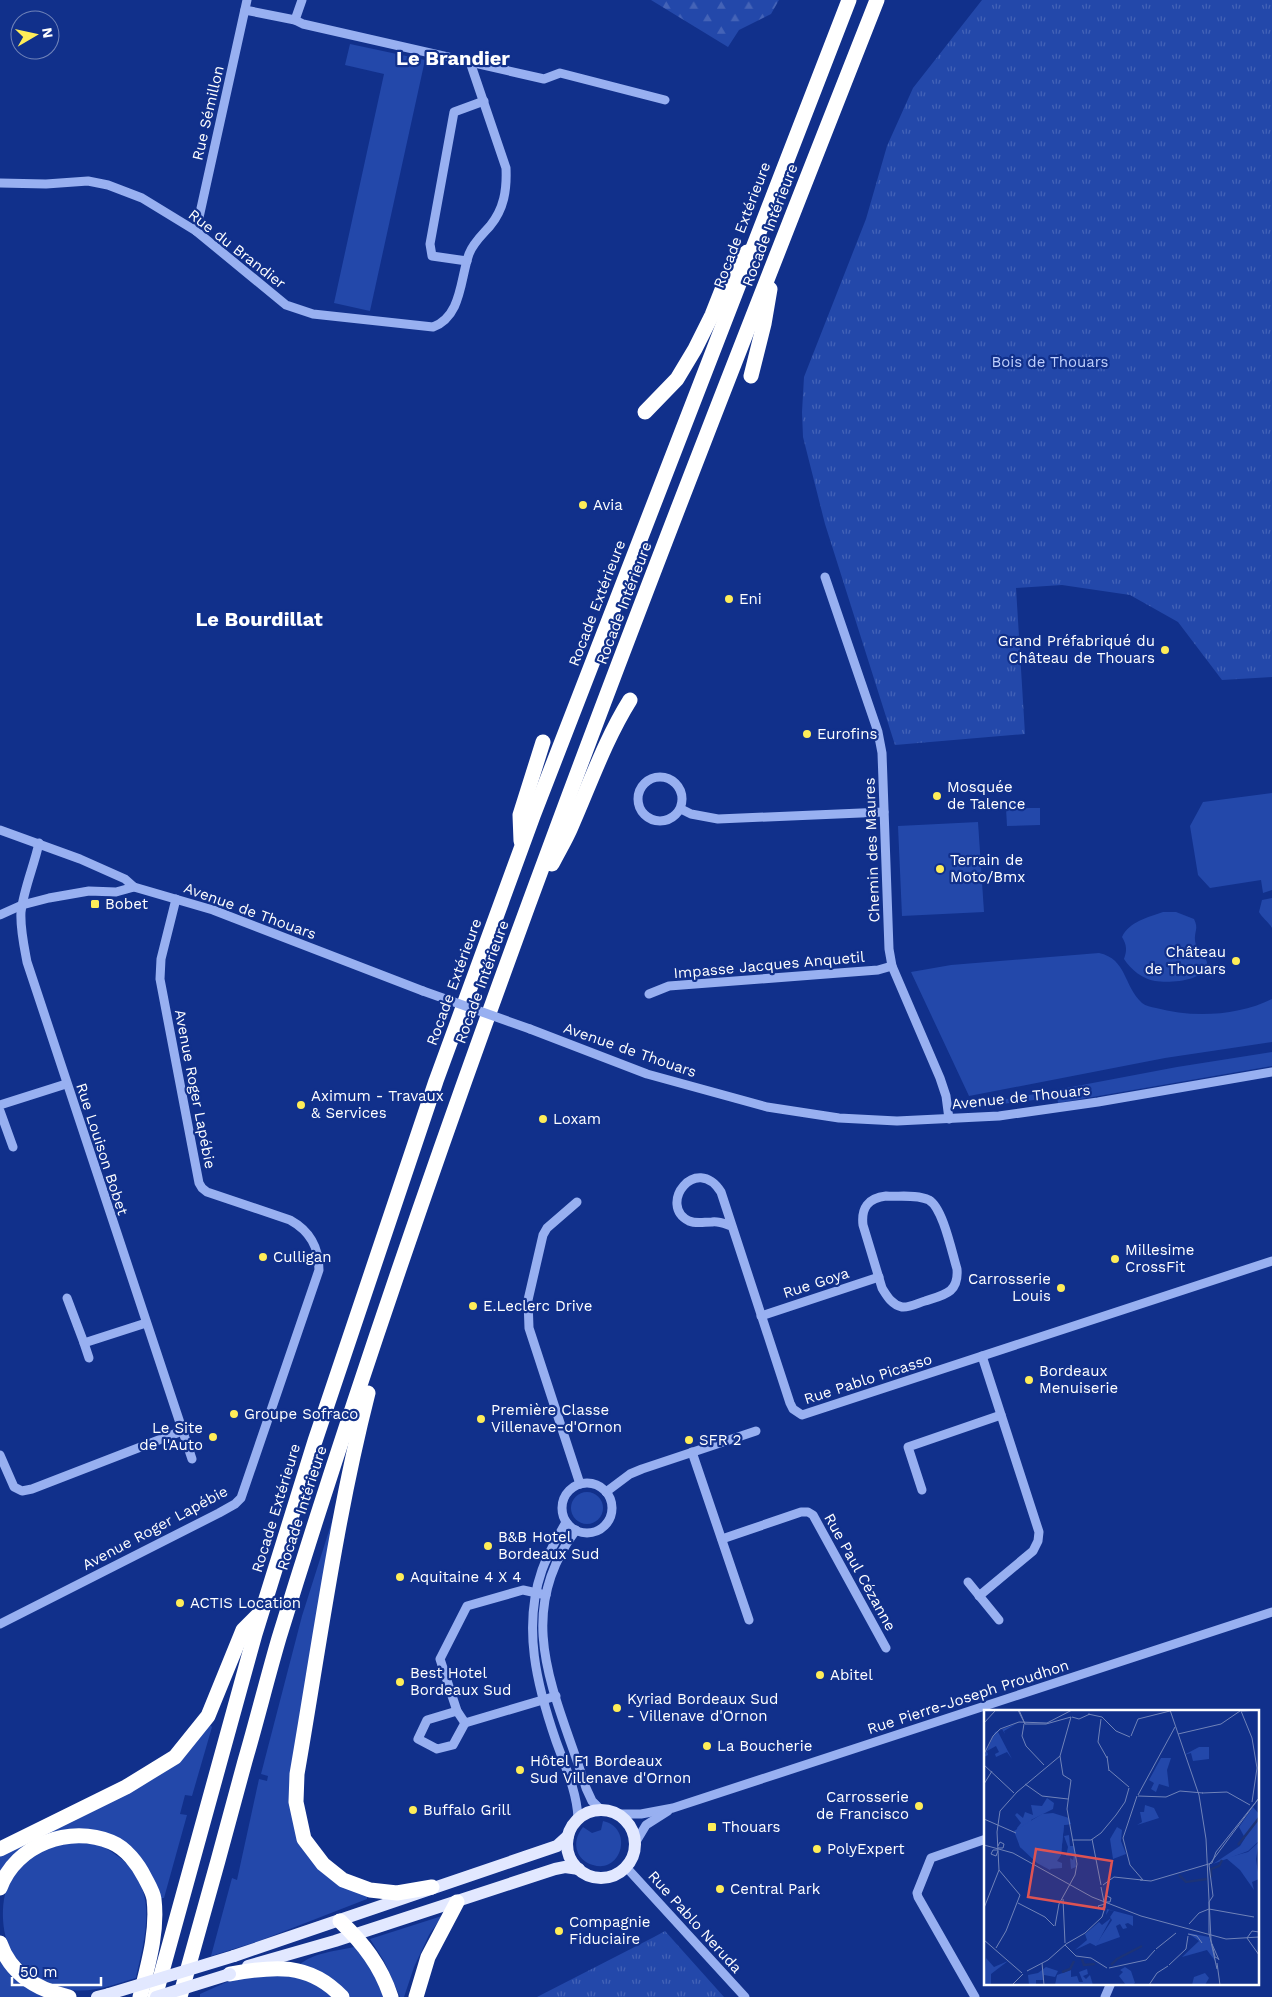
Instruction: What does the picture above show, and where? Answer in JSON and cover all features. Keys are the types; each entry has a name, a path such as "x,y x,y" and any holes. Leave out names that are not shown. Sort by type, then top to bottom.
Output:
{"highway":[{"name":"Rocade Extérieure","path":"155,1997 263,1610 315,1441 436,1081 522,849 753,245 849,0"},
{"name":"Rocade Intérieure","path":"180,1997 278,1644 398,1272 462,1088 526,912 775,258 876,0"},
{"path":"645,412 677,379 696,349 729,272 753,245"},
{"path":"751,376 764,324 775,258"},
{"path":"526,912 571,828 616,722 630,700"},
{"path":"522,849 520,815 544,742"},
{"path":"398,1272 353,1450 297,1774 296,1802 304,1839 323,1864 343,1880 370,1890 397,1893 432,1887"},
{"path":"0,1849 126,1787 175,1757 208,1716 243,1630 263,1610"},
{"path":"0,1888 4,1877 13,1865 40,1844 78,1835 94,1837 113,1843 138,1866 154,1897 154,1939 140,1997"},
{"path":"191,1997 215,1872"},
{"path":"416,1997 428,1957 457,1902"},
{"path":"340,1921 378,1965 391,1997"},
{"path":"0,1943 8,1961 27,1980 40,1988 69,1997"},
{"path":"230,1974 264,1968 280,1968 300,1972 320,1979 342,1997"}],"main road":[{"path":"601,1810 618,1814 630,1828 634,1846 632,1857 618,1873 598,1878 588,1875 579,1869 569,1854 568,1836 572,1826 578,1818 585,1814 601,1810"},
{"path":"103,1996 234,1956 402,1900 432,1887 557,1846 568,1836"},
{"path":"155,1997 230,1974 250,1965 354,1935 555,1869 565,1867 579,1869"}],"street":[{"name":"Rue Sémillon","path":"196,231 247,0"},
{"path":"296,20 302,0"},
{"path":"245,10 296,20 303,24 544,79 560,73 665,100"},
{"path":"470,62 484,101 506,168 507,184 504,200 492,224 474,244 467,261 432,256 430,244 454,112 484,101"},
{"name":"Rue du Brandier","path":"0,183 46,184 88,181 108,185 142,198 196,231 286,305 313,314 433,327 442,324 454,310 467,261"},
{"name":"Chemin des Maures","path":"825,577 878,732 882,753 889,949 892,966 940,1078 946,1096 949,1119"},
{"path":"667,778 674,782 682,794 681,809 677,815 665,821 651,820 645,815 638,803 641,789 652,779 667,778"},
{"path":"681,809 691,814 718,819 884,812"},
{"name":"Avenue de Thouars","path":"0,830 39,843 125,879 134,887 213,910 423,991 530,1029 647,1074 766,1107 839,1118 897,1121 949,1119 1051,1110 1272,1072"},
{"name":"Rue Louison Bobet","path":"39,843 22,905 22,939 27,962 192,1459"},
{"path":"0,915 22,905 70,893 116,892 134,887"},
{"name":"Avenue Roger Lapébie","path":"0,1624 235,1504 244,1491 319,1270 319,1260 314,1244 305,1230 290,1220 207,1192 199,1182 160,979 162,959 176,899"},
{"name":"Impasse Jacques Anquetil","path":"649,994 669,986 869,970 892,966"},
{"path":"0,1105 66,1084"},
{"path":"0,1111 13,1147"},
{"name":"Rue Pablo Picasso","path":"732,1226 718,1222 698,1223 689,1221 681,1214 677,1196 685,1182 693,1179 708,1178 715,1183 721,1192 790,1403 793,1409 802,1415 1272,1261"},
{"path":"880,1197 922,1198 929,1200 939,1211 957,1269 958,1277 956,1284 948,1293 908,1307 901,1307 887,1298 879,1277 863,1225 862,1216 864,1208 873,1199 880,1197"},
{"path":"577,1202 547,1228 543,1235 528,1300 527,1315 528,1328 580,1484"},
{"name":"Rue Goya","path":"761,1316 879,1277"},
{"path":"67,1298 89,1358"},
{"path":"84,1343 146,1323"},
{"path":"979,1596 1033,1550 1038,1541 1039,1532 982,1356"},
{"path":"922,1490 908,1447 1001,1415"},
{"path":"0,1455 14,1487 22,1491 32,1489 182,1431"},
{"path":"606,1492 630,1474 642,1469 756,1431"},
{"path":"692,1452 749,1620"},
{"path":"580,1484 594,1484 606,1492 612,1510 609,1519 603,1527 595,1532 585,1533 576,1530 566,1522 563,1515 564,1500 573,1488 580,1484"},
{"name":"Rue Paul Cézanne","path":"722,1539 802,1512 808,1512 813,1516 886,1648"},
{"path":"566,1522 546,1559 536,1592 532,1630 534,1655 544,1700 574,1793 578,1818"},
{"path":"576,1530 556,1563 546,1595 542,1629 544,1652 548,1674 586,1788 592,1801 601,1810"},
{"path":"968,1582 999,1620"},
{"path":"465,1723 457,1711 440,1659 467,1606 523,1590 546,1595"},
{"name":"Rue Pierre-Joseph Proudhon","path":"618,1814 641,1814 673,1808 1272,1612"},
{"path":"457,1711 427,1720 418,1739 437,1750 453,1745 465,1723 556,1696"},
{"name":"Rue Pierre-Joseph Proudhon","path":"634,1846 646,1825 673,1808"},
{"path":"975,1997 918,1897 918,1893 931,1858 984,1840"},
{"name":"Rue Pablo Neruda","path":"626,1866 745,1997"},
{"path":"1105,1997 1111,1984"}],"green space":[{"path":"651,0 779,0 771,14 739,30 728,47"},
{"name":"Bois de Thouars","path":"982,0 1272,0 1272,677 1222,680 1178,622 1130,595 1062,585 1016,588 1025,734 895,745 825,524 803,437 804,377 866,219 887,146 913,88"},
{"path":"350,44 425,60 370,311 334,303 384,74 345,65"},
{"path":"1272,793 1272,890 1263,893 1261,880 1210,888 1198,875 1190,826 1203,802"},
{"path":"1006,808 1040,808 1040,825 1007,826"},
{"name":"Terrain de Moto/Bmx","path":"978,822 984,912 902,916 898,826"},
{"path":"1272,898 1272,928 1259,912 1262,900"},
{"path":"1163,912 1176,912 1194,919 1197,948 1207,962 1200,975 1185,980 1155,981 1138,973 1124,959 1126,948 1122,937 1129,927"},
{"path":"1099,953 1115,961 1136,996 1142,1003 1150,1007 1185,1013 1215,1014 1245,1009 1272,999 1272,1042 1165,1058 969,1096 911,972 951,965"},
{"path":"1272,1052 1272,1066 1058,1103 1057,1097 977,1107 976,1105 1177,1067"},
{"path":"587,1492 593,1493 598,1497 602,1502 602,1514 598,1519 593,1523 587,1524 581,1523 576,1519 572,1514 571,1508 572,1502 576,1497 581,1493"},
{"path":"334,1515 297,1831 367,1895 367,1899 259,1941 211,1956 232,1878 237,1880 259,1779 267,1781 268,1776 261,1774 302,1616"},
{"path":"210,1725 212,1727 192,1796 185,1795 180,1814 187,1815 164,1898 160,1898 140,1859 64,1831 0,1874 0,1851 122,1795"},
{"path":"603,1821 613,1825 619,1832 621,1840 620,1849 617,1857 611,1863 603,1866 593,1865 586,1862 579,1855 576,1846 577,1839 583,1827 592,1833 601,1830"},
{"path":"74,1842 104,1847 123,1860 134,1873 141,1886 146,1916 143,1947 136,1978 96,1989 80,1991 63,1988 37,1976 15,1957 10,1949 3,1921 4,1900 9,1881 20,1866 34,1855"},
{"path":"442,1916 429,1935 414,1967 404,1997 400,1997 384,1961 370,1939"},
{"path":"665,1931 724,1997 537,1997 654,1937"},
{"path":"358,1946 374,1972 385,1997 348,1997 299,1965 312,1957"},
{"path":"0,1958 44,1997 0,1997"},
{"path":"253,1973 305,1980 323,1989 333,1997 200,1997 200,1994 238,1977"}],"place":[{"name":"Avia","path":"583,505"},
{"name":"Eni","path":"729,599"},
{"name":"Grand Préfabriqué du Château de Thouars","path":"1165,650"},
{"name":"Eurofins","path":"807,734"},
{"name":"Mosquée de Talence","path":"937,796"},
{"name":"Terrain de Moto/Bmx","path":"940,869"},
{"name":"Bobet","path":"95,904"},
{"name":"Château de Thouars","path":"1236,961"},
{"name":"Aximum - Travaux & Services","path":"301,1105"},
{"name":"Loxam","path":"543,1119"},
{"name":"Culligan","path":"263,1257"},
{"name":"Millesime CrossFit","path":"1115,1259"},
{"name":"Carrosserie Louis","path":"1061,1288"},
{"name":"E.Leclerc Drive","path":"473,1306"},
{"name":"Bordeaux Menuiserie","path":"1029,1380"},
{"name":"Groupe Sofraco","path":"234,1414"},
{"name":"Première Classe Villenave-d'Ornon","path":"481,1419"},
{"name":"Le Site de l'Auto","path":"213,1437"},
{"name":"SFR 2","path":"689,1440"},
{"name":"B&B Hotel Bordeaux Sud","path":"488,1546"},
{"name":"Aquitaine 4 X 4","path":"400,1577"},
{"name":"ACTIS Location","path":"180,1603"},
{"name":"Abitel","path":"820,1675"},
{"name":"Best Hotel Bordeaux Sud","path":"400,1682"},
{"name":"Kyriad Bordeaux Sud - Villenave d'Ornon","path":"617,1708"},
{"name":"La Boucherie","path":"707,1746"},
{"name":"Hôtel F1 Bordeaux Sud Villenave d'Ornon","path":"520,1770"},
{"name":"Carrosserie de Francisco","path":"919,1806"},
{"name":"Buffalo Grill","path":"413,1810"},
{"name":"Thouars","path":"712,1827"},
{"name":"PolyExpert","path":"817,1849"},
{"name":"Central Park","path":"720,1889"},
{"name":"Compagnie Fiduciaire","path":"559,1931"}],"district":[{"name":"Le Brandier","path":"453,58"},
{"name":"Le Bourdillat","path":"259,619"}]}
